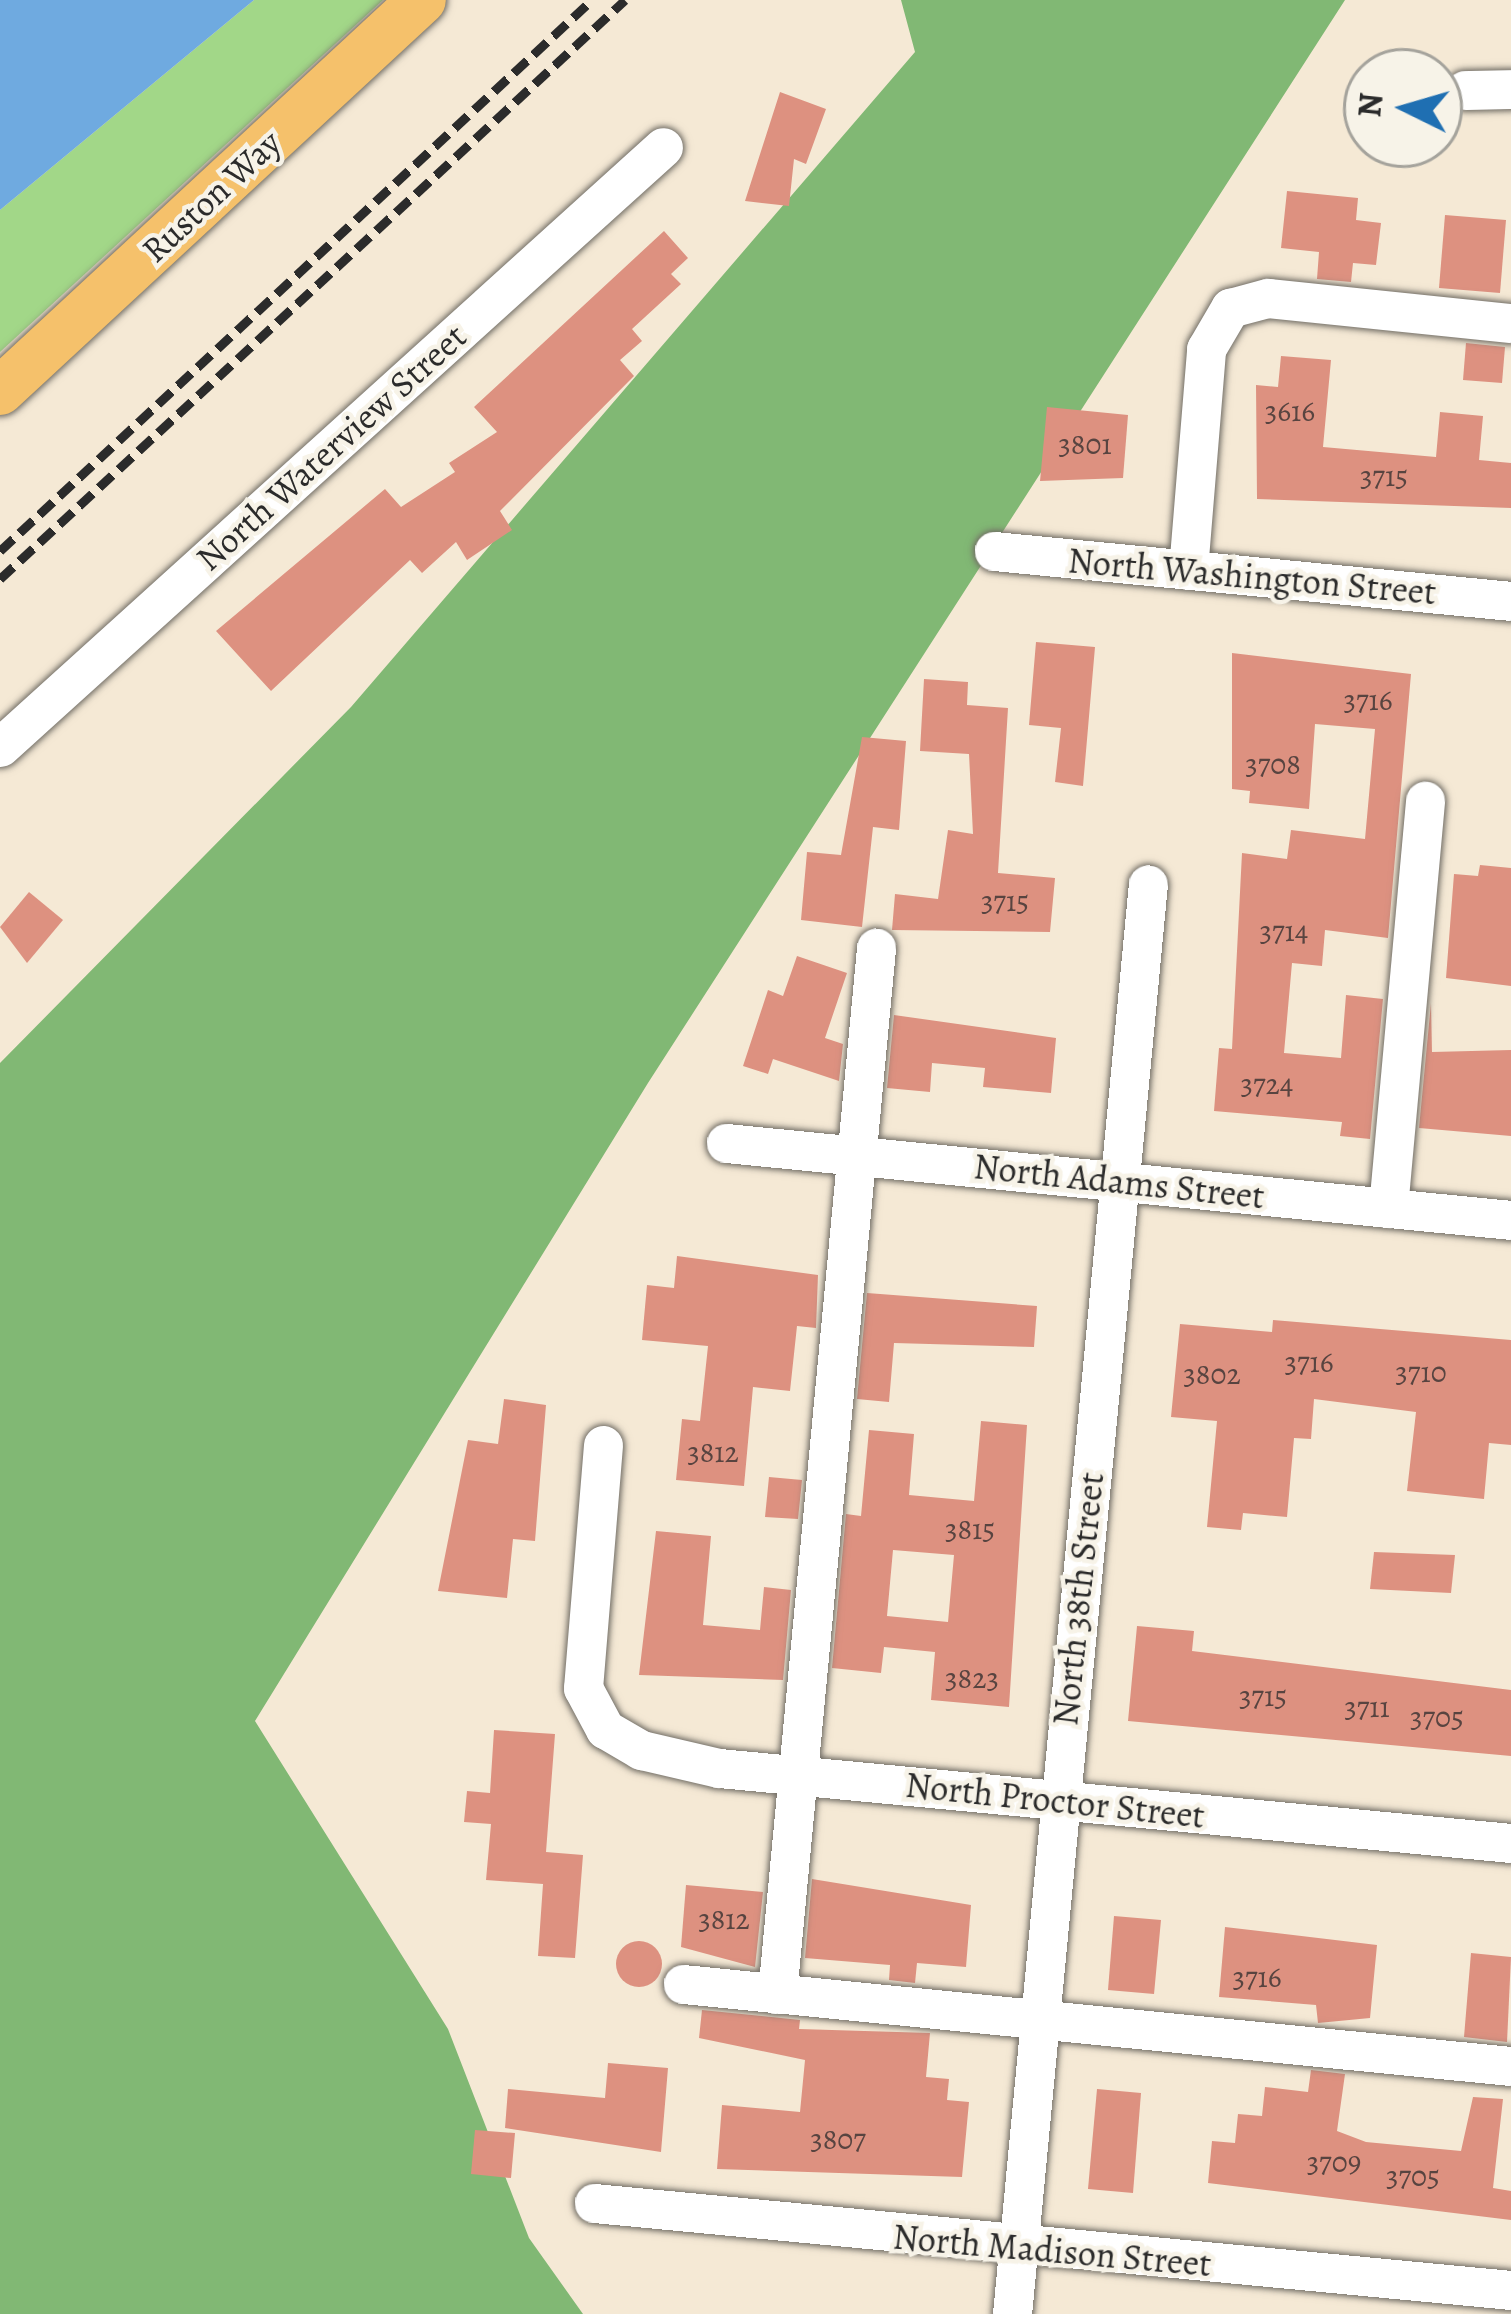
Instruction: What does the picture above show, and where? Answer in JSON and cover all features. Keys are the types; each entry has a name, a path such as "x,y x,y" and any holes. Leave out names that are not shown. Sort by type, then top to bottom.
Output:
{"main road":[{"name":"Ruston Way","path":"0,391 422,0"}],"street":[{"path":"1465,90 1511,89"},
{"name":"North Waterview Street","path":"0,747 663,147"},
{"path":"1188,570 1209,336 1231,308 1268,298 1511,323"},
{"name":"North Washington Street","path":"994,551 1511,601"},
{"path":"1388,1208 1425,801"},
{"name":"North 38th Street","path":"1012,2314 1036,2021 1148,884"},
{"path":"777,1994 801,1775 851,1155 876,948"},
{"name":"North Adams Street","path":"726,1143 1511,1220"},
{"name":"North Proctor Street","path":"603,1445 581,1653 605,1730 659,1756 801,1775 1511,1843"},
{"path":"683,1984 1511,2066"},
{"name":"North Madison Street","path":"594,2203 1018,2249 1511,2290"}],"green space":[{"path":"254,0 383,0 0,352 0,210"},
{"path":"901,0 1345,0 648,1083 255,1721 448,2029 529,2238 583,2314 0,2314 0,1063 351,707 915,52"}],"water":[{"path":"0,0 254,0 0,210"}],"building":[{"path":"780,92 826,109 806,164 794,159 789,206 745,201"},
{"path":"1287,191 1358,198 1356,220 1381,223 1376,265 1353,263 1351,282 1317,279 1319,252 1281,248"},
{"path":"1445,215 1506,220 1500,293 1439,288"},
{"path":"664,231 688,258 671,274 681,284 632,329 642,341 620,360 634,376 500,511 512,530 467,560 456,542 422,573 410,560 271,691 216,631 385,489 401,507 455,472 449,463 497,432 474,407"},
{"path":"1466,343 1505,347 1502,383 1463,380"},
{"path":"1281,356 1331,360 1323,447 1436,457 1440,412 1483,416 1479,460 1511,463 1511,508 1257,499 1256,385 1278,387"},
{"path":"1047,407 1128,415 1123,478 1040,481"},
{"path":"1036,642 1095,647 1083,786 1055,782 1061,728 1029,725"},
{"path":"1232,653 1411,674 1388,938 1325,930 1322,966 1292,963 1284,1053 1341,1058 1346,995 1383,999 1370,1139 1340,1136 1342,1122 1214,1111 1219,1048 1232,1049 1242,853 1287,859 1291,830 1365,839 1375,729 1315,724 1309,809 1249,803 1250,791 1232,789"},
{"path":"924,679 968,682 967,705 1008,708 998,873 1055,878 1050,932 892,930 895,894 938,899 948,830 973,834 969,754 920,751"},
{"path":"862,737 906,741 899,830 873,827 862,927 801,920 807,852 841,855"},
{"path":"1480,865 1511,868 1511,986 1446,978 1454,874 1478,876"},
{"path":"29,892 63,920 27,963 0,927"},
{"path":"797,956 847,973 825,1038 843,1044 839,1081 773,1059 768,1074 743,1066 768,990 783,996"},
{"path":"1431,1003 1432,1052 1511,1050 1511,1136 1419,1128"},
{"path":"894,1015 1056,1038 1051,1093 983,1087 985,1068 932,1063 930,1092 887,1088"},
{"path":"677,1256 818,1275 816,1328 797,1326 790,1391 753,1387 744,1486 676,1480 682,1419 700,1421 708,1346 642,1340 647,1285 674,1288"},
{"path":"867,1293 1037,1306 1034,1347 894,1343 889,1402 857,1399"},
{"path":"1273,1320 1511,1340 1511,1445 1489,1443 1484,1499 1407,1491 1416,1412 1314,1399 1311,1439 1294,1438 1287,1517 1243,1513 1241,1530 1207,1527 1217,1421 1171,1417 1180,1324 1272,1332"},
{"path":"504,1399 546,1405 535,1541 513,1539 507,1598 438,1591 468,1440 498,1444"},
{"path":"981,1421 1027,1425 1009,1707 931,1700 935,1652 884,1647 881,1673 832,1668 846,1514 861,1516 869,1430 914,1434 909,1495 974,1501","holes":["893,1550 954,1555 948,1622 887,1616"]},
{"path":"769,1477 802,1480 798,1519 765,1517"},
{"path":"656,1531 711,1536 703,1625 760,1630 764,1587 791,1590 783,1680 639,1675"},
{"path":"1374,1552 1455,1555 1451,1593 1370,1589"},
{"path":"1137,1626 1194,1631 1192,1651 1511,1690 1511,1756 1128,1721"},
{"path":"494,1730 555,1734 546,1852 583,1855 575,1958 538,1956 543,1884 486,1880 491,1824 464,1822 467,1791 490,1793"},
{"path":"812,1879 971,1905 966,1967 917,1963 915,1983 889,1980 890,1965 805,1958"},
{"path":"686,1885 763,1892 755,1967 681,1947"},
{"path":"1114,1916 1161,1920 1154,1994 1108,1990"},
{"path":"1225,1927 1377,1945 1370,2018 1318,2023 1316,2005 1219,1997"},
{"path":"639,1941 655,1948 662,1964 655,1980 639,1987 623,1980 616,1964 623,1948"},
{"path":"1471,1953 1511,1957 1507,2042 1464,2037"},
{"path":"702,2010 800,2020 799,2029 930,2033 926,2077 949,2079 947,2100 969,2102 962,2177 717,2169 722,2105 800,2112 805,2060 699,2038"},
{"path":"608,2063 668,2068 661,2152 505,2128 508,2089 605,2098"},
{"path":"1311,2070 1345,2074 1337,2131 1366,2142 1461,2151 1473,2097 1503,2099 1493,2188 1511,2191 1511,2220 1208,2183 1212,2141 1235,2143 1238,2114 1262,2116 1265,2087 1308,2092"},
{"path":"1097,2089 1141,2093 1133,2193 1088,2189"},
{"path":"475,2130 515,2133 511,2178 471,2174"}],"railway":[{"path":"0,551 592,0"},
{"path":"0,579 625,0"}]}
